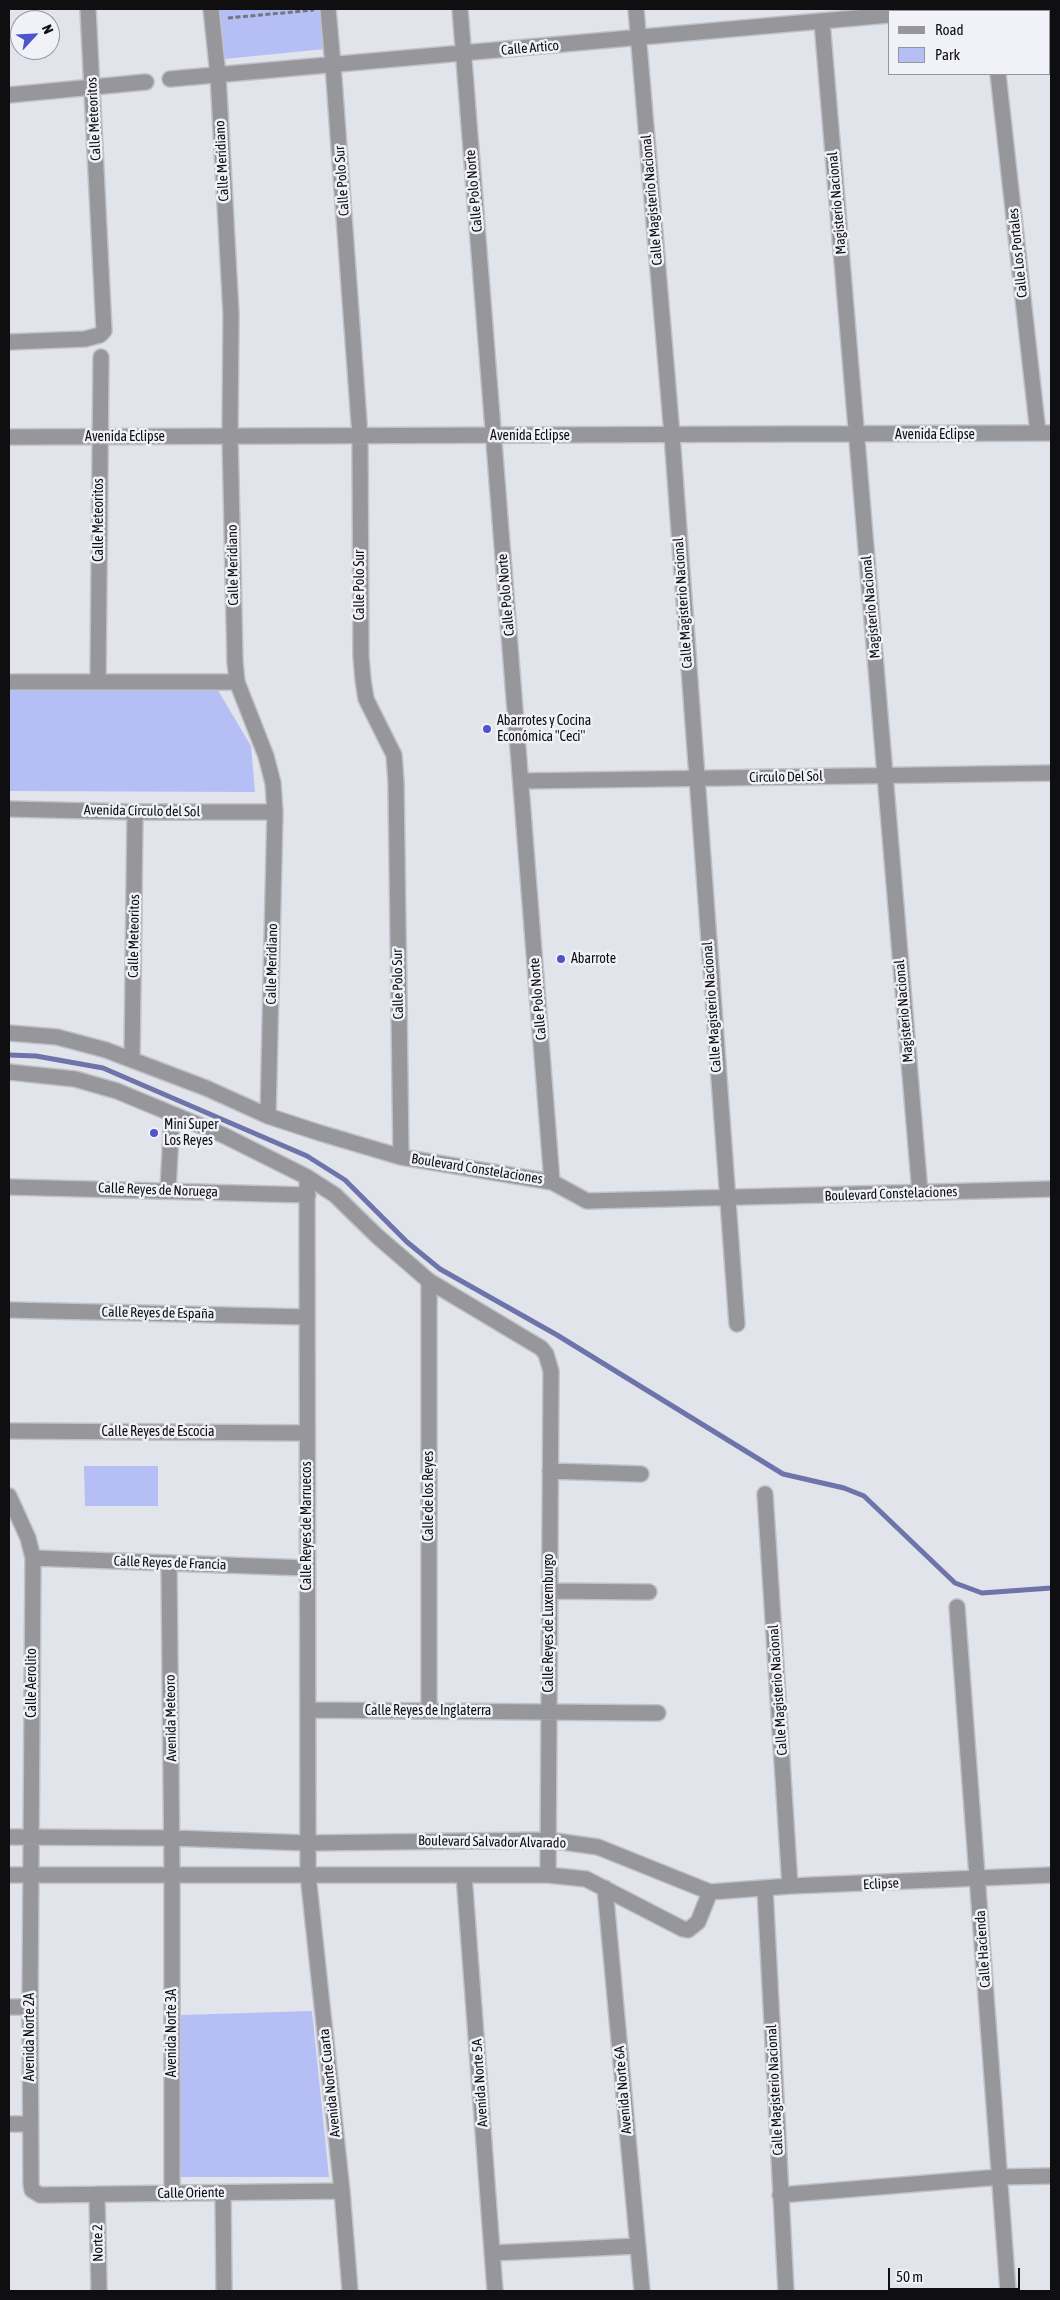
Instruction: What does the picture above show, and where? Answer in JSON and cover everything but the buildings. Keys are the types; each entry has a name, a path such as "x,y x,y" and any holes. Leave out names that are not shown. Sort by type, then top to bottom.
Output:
{"street":[{"name":"Calle Meteoritos","path":"9,342 93,338 104,331 88,9"},
{"name":"Calle Polo Sur","path":"328,9 334,65 360,436 361,656 363,680 366,698 394,755 396,782 401,1156"},
{"name":"Calle Polo Norte","path":"460,9 552,1182"},
{"name":"Calle Magisterio Nacional","path":"636,9 672,435 695,778 737,1324"},
{"path":"952,10 966,9"},
{"name":"Calle Artico","path":"170,79 822,22 862,13 888,16"},
{"name":"Calle Meridiano","path":"212,14 218,75 231,314 230,436 237,682 266,756 276,812 268,1116"},
{"name":"Magisterio Nacional","path":"822,22 920,1192"},
{"name":"Calle Los Portales","path":"998,75 1044,433"},
{"path":"9,95 146,82"},
{"name":"Calle Meteoritos","path":"98,682 100,357"},
{"name":"Avenida Eclipse","path":"9,437 1044,433"},
{"path":"9,682 237,682"},
{"name":"Circulo Del Sol","path":"521,781 1051,773"},
{"name":"Avenida Círculo del Sol","path":"9,809 135,812 276,812"},
{"name":"Calle Meteoritos","path":"132,1060 135,812"},
{"name":"Boulevard Constelaciones","path":"9,1033 57,1037 79,1042 206,1088 268,1116 401,1156 552,1182 587,1201 1051,1189"},
{"path":"9,1072 75,1079 117,1091 222,1135 307,1177 336,1195 377,1236 429,1281"},
{"path":"168,1190 172,1114"},
{"name":"Calle Reyes de Marruecos","path":"307,1177 308,1875"},
{"name":"Calle Reyes de Noruega","path":"9,1186 308,1194"},
{"name":"Calle Reyes de Luxemburgo","path":"429,1281 541,1348 546,1354 551,1370 548,1874"},
{"name":"Calle de los Reyes","path":"429,1281 429,1711"},
{"name":"Calle Reyes de España","path":"9,1310 307,1317"},
{"name":"Calle Reyes de Escocia","path":"9,1431 307,1434"},
{"path":"550,1471 641,1474"},
{"name":"Calle Magisterio Nacional","path":"765,1494 790,1886"},
{"name":"Calle Aerolito","path":"9,1496 28,1538 33,1558 31,1875"},
{"name":"Calle Reyes de Francia","path":"33,1558 307,1568"},
{"name":"Avenida Meteoro","path":"169,1563 172,1874"},
{"path":"550,1591 649,1592"},
{"name":"Calle Hacienda","path":"957,1607 1008,2291"},
{"name":"Calle Reyes de Inglaterra","path":"308,1710 658,1713"},
{"name":"Boulevard Salvador Alvarado","path":"9,1838 172,1838 308,1843 549,1840 598,1847 710,1892"},
{"name":"Avenida Norte 3A","path":"172,1874 172,2193"},
{"path":"9,1875 548,1874 586,1879 683,1930 692,1928 698,1922 710,1892"},
{"name":"Avenida Norte 2A","path":"31,1875 30,2184 35,2193 40,2195"},
{"name":"Avenida Norte Cuarta","path":"308,1875 342,2191 350,2291"},
{"name":"Avenida Norte 5A","path":"464,1875 495,2291"},
{"name":"Eclipse","path":"710,1892 765,1890 790,1886 1051,1875"},
{"name":"Avenida Norte 6A","path":"605,1888 642,2291"},
{"name":"Calle Magisterio Nacional","path":"765,1890 786,2291"},
{"path":"9,2007 30,2007"},
{"path":"9,2124 30,2124"},
{"path":"780,2195 1000,2177 1051,2176"},
{"name":"Calle Oriente","path":"40,2195 342,2191"},
{"path":"223,2193 224,2291"},
{"name":"Norte 2","path":"97,2194 99,2291"},
{"path":"493,2253 638,2246"}],"path":[{"path":"212,14 322,9"}],"green space":[{"path":"219,9 321,9 325,49 224,59"},
{"path":"216,687 251,746 255,792 10,791 9,689"},
{"path":"84,1466 158,1466 158,1506 85,1506"},
{"path":"312,2011 329,2177 180,2177 180,2015"}],"waterway":[{"path":"9,1055 36,1056 103,1068 307,1156 345,1180 407,1242 440,1269 557,1335 783,1474 844,1488 864,1496 955,1583 982,1593 1051,1588"}],"place":[{"name":"Abarrotes y Cocina Económica ''Ceci''","path":"487,729"},
{"name":"Abarrote","path":"561,959"},
{"name":"Mini Super Los Reyes","path":"154,1133"}]}
